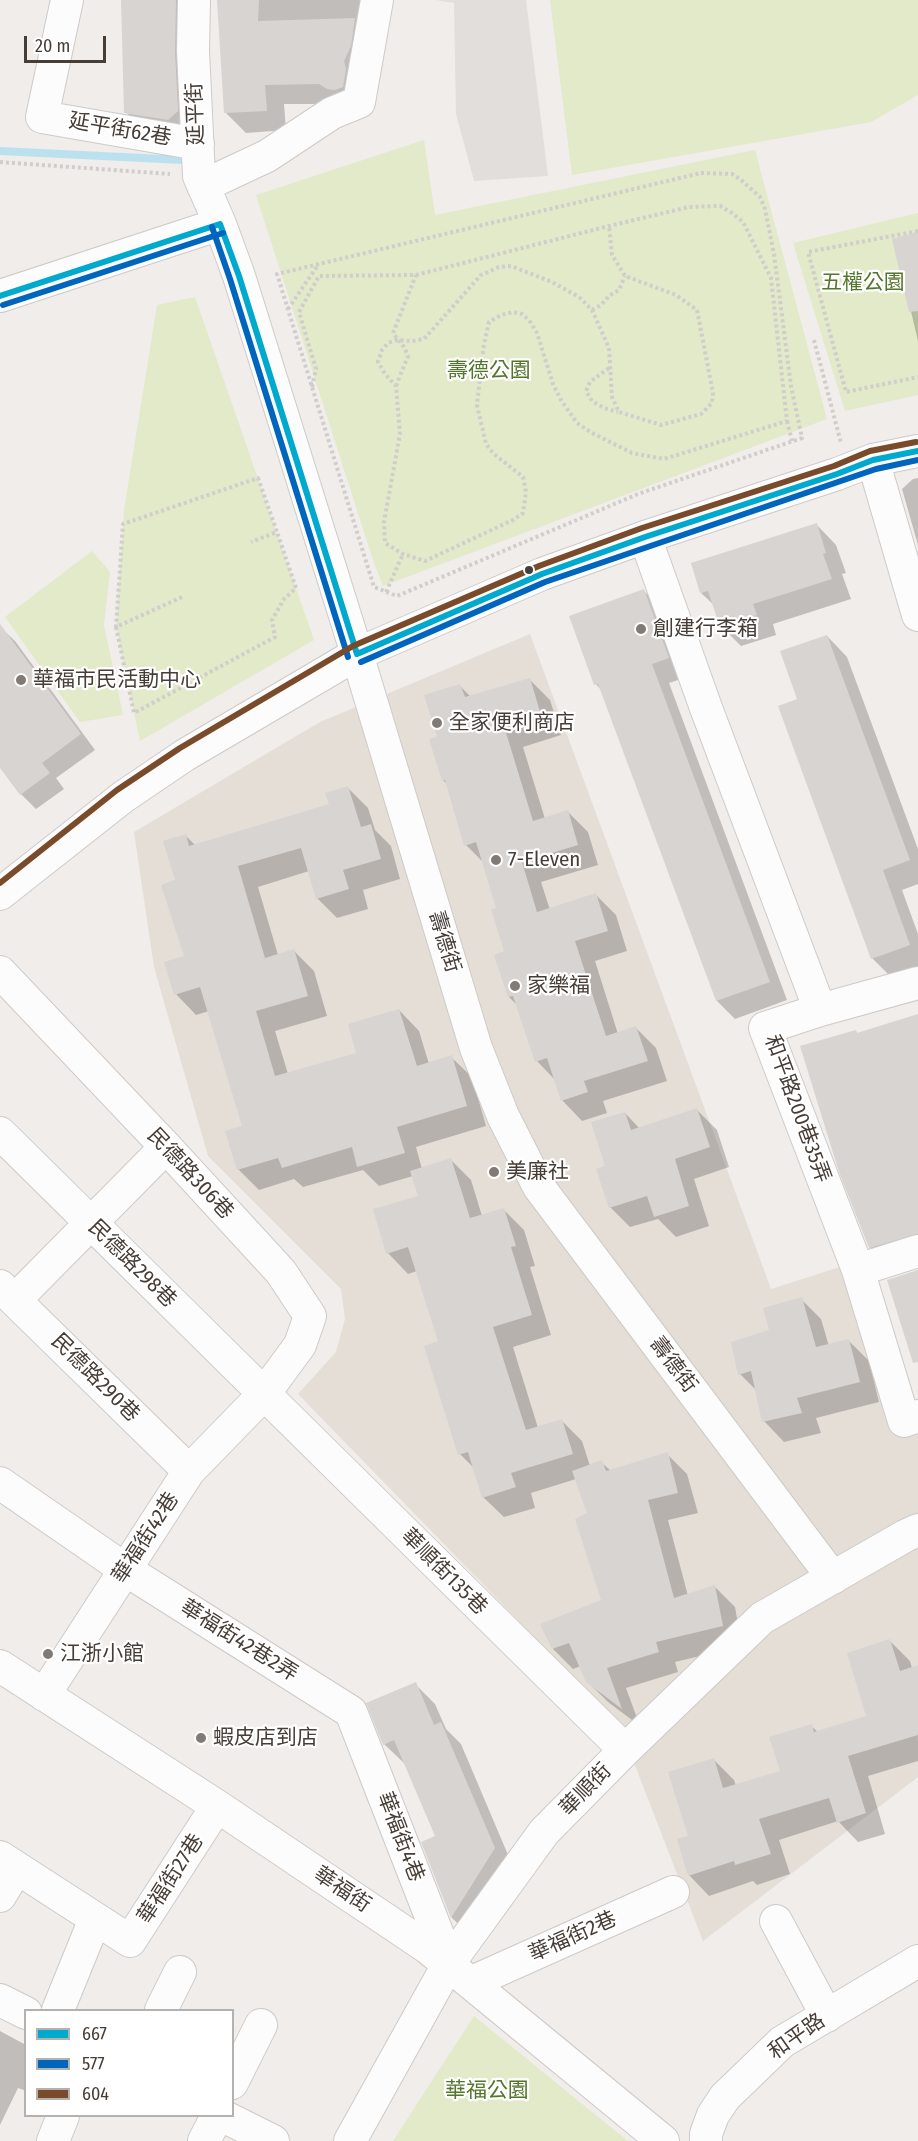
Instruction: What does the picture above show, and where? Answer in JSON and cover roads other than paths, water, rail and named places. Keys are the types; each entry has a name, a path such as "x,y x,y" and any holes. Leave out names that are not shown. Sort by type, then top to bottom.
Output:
{"street":[{"name":"延平街62巷","path":"67,0 42,117 198,144"},
{"name":"延平街","path":"194,0 194,51 201,181 220,224"},
{"path":"201,181 267,156 332,113 359,102 377,0"},
{"path":"0,296 220,224"},
{"name":"壽德街","path":"220,224 246,298 357,654 476,1048 503,1116 539,1187 832,1578"},
{"path":"0,894 123,797 185,755 357,654 542,574 861,465 918,451"},
{"path":"861,465 918,615"},
{"path":"645,537 706,708 820,1010"},
{"name":"民德路306巷","path":"0,972 281,1272 310,1316 300,1345 264,1394"},
{"name":"和平路200巷35弄","path":"911,1419 858,1270 765,1028 918,982"},
{"name":"民德路298巷","path":"0,1133 264,1394"},
{"path":"8,1293 91,1223 166,1147"},
{"path":"858,1270 918,1251"},
{"name":"民德路290巷","path":"8,1293 189,1471"},
{"name":"華福街42巷","path":"44,1695 189,1471 264,1394"},
{"name":"華順街135巷","path":"264,1394 625,1750"},
{"name":"華福街42巷2弄","path":"0,1483 126,1570 351,1712"},
{"name":"華順街","path":"350,2141 460,1973 544,1832 762,1618 918,1530"},
{"name":"華福街","path":"0,1666 217,1806 460,1973 663,2141"},
{"name":"華福街4巷","path":"351,1712 460,1973"},
{"name":"華福街27巷","path":"9,1862 130,1941 217,1806"},
{"path":"0,1896 9,1862"},
{"name":"華福街2巷","path":"460,1973 673,1892"},
{"path":"58,2009 95,1918"},
{"path":"776,1921 827,2016"},
{"name":"和平路","path":"706,2141 706,2134 713,2115 725,2097 782,2042 918,1961"},
{"path":"162,2009 180,1972"},
{"path":"0,2000 24,2012"},
{"path":"234,2079 261,2025"},
{"path":"53,2141 62,2117"},
{"path":"204,2141 216,2117"},
{"path":"227,2117 273,2141"}],"waterway":[{"path":"0,151 183,160"}],"place":[{"name":"創建行李箱","path":"641,629"},
{"name":"華福市民活動中心","path":"21,680"},
{"name":"全家便利商店","path":"437,723"},
{"name":"7-Eleven","path":"496,860"},
{"name":"家樂福","path":"515,986"},
{"name":"美廉社","path":"494,1172"},
{"name":"江浙小館","path":"48,1654"},
{"name":"蝦皮店到店","path":"201,1738"}],"park label":[{"name":"五權公園","path":"863,283"},
{"name":"壽德公園","path":"489,371"},
{"name":"華福公園","path":"487,2091"}]}
